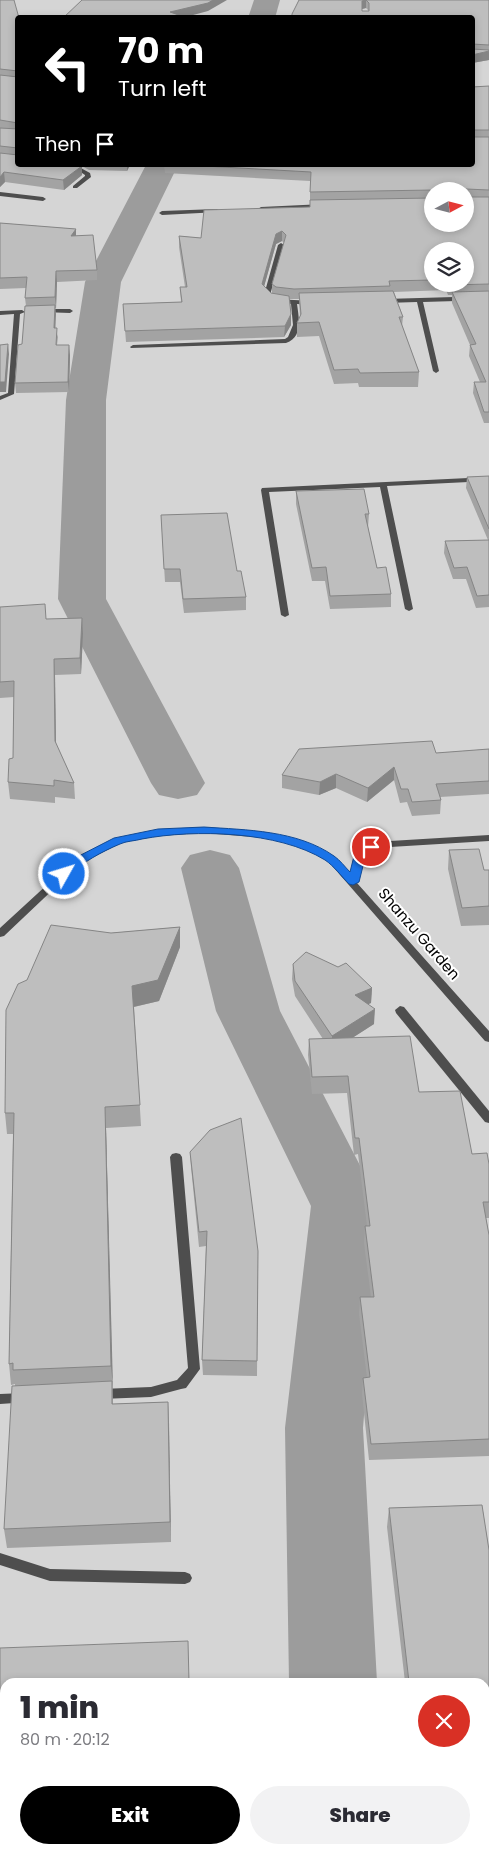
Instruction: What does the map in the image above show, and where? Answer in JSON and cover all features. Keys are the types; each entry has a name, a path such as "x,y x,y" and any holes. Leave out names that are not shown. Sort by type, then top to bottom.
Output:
{"street":[{"path":"68,167 77,168 88,174 88,177 75,187"},
{"path":"0,194 43,200"},
{"path":"257,209 333,206"},
{"path":"162,213 228,210"},
{"path":"282,246 267,295 273,301 294,303 323,302"},
{"path":"381,301 489,298"},
{"path":"420,301 436,371"},
{"path":"133,346 291,340 295,334 296,326 294,303"},
{"path":"35,312 70,311"},
{"path":"0,312 26,312"},
{"path":"0,398 11,394 17,312"},
{"path":"285,614 265,490 489,479"},
{"path":"383,485 409,610"},
{"name":"Shanzu Garden","path":"0,934 77,862 118,840 158,833 204,830 266,835 300,843 330,858 489,1038"},
{"path":"353,882 360,856 371,847 489,838"},
{"path":"400,1010 489,1120"},
{"path":"85,1395 151,1392 181,1384 194,1369 176,1157"},
{"path":"0,1400 38,1398"},
{"path":"0,1558 50,1575 185,1578"}],"shaded area":[{"path":"0,0 489,0 489,1678 0,1678"}],"building":[{"path":"0,0 14,0 18,15 15,15 15,71 0,69"},
{"path":"82,0 213,0 208,3 170,12 178,15 66,15"},
{"path":"299,0 366,0 489,0 489,45 475,44 475,15 292,15","holes":["366,0 369,3 369,11 362,11 362,1"]},
{"path":"475,49 489,51 475,54"},
{"path":"0,75 15,77 15,122 0,120"},
{"path":"489,86 489,130 475,130 475,87"},
{"path":"0,128 15,129 15,148 0,146"},
{"path":"475,137 489,137 489,190 474,189 474,182 424,182 424,190 310,192 311,172 222,167 475,167"},
{"path":"0,153 15,155 15,167 81,167 63,180 4,172 0,177"},
{"path":"474,197 489,197 489,284 474,284 474,242 424,242 424,280 389,281 390,286 294,289 276,287 272,284 286,235 282,231 276,234 262,284 271,293 289,296 291,314 285,326 125,331 123,304 182,302 180,287 187,287 179,236 201,238 204,210 310,207 310,200 424,198 424,232 474,232"},
{"path":"0,223 76,229 71,236 93,235 97,270 56,271 55,297 25,298 27,277 0,278"},
{"path":"393,291 403,317 399,317 419,372 360,373 358,369 334,370 319,322 297,323 301,314 299,293"},
{"path":"489,291 489,412 484,412 474,382 486,382 470,345 476,344 452,292"},
{"path":"55,305 54,328 57,328 56,345 69,345 68,382 15,383 18,345 22,344 25,306"},
{"path":"8,344 5,382 0,382 0,345"},
{"path":"489,476 489,529 467,477"},
{"path":"364,489 369,514 365,514 377,568 386,567 391,594 330,596 326,567 312,568 296,491"},
{"path":"227,513 237,571 241,571 246,597 183,599 180,569 164,569 161,515"},
{"path":"489,540 489,595 477,596 467,567 454,568 445,541"},
{"path":"45,604 46,619 82,618 80,658 54,659 55,741 74,783 54,780 54,786 8,782 9,759 13,758 14,681 0,682 0,607"},
{"path":"432,741 436,753 489,749 489,781 436,784 441,800 412,802 408,789 401,789 394,767 368,788 336,774 320,782 282,775 299,749"},
{"path":"479,849 484,870 489,870 489,906 462,908 449,850"},
{"path":"51,925 111,933 180,927 158,980 132,986 140,1105 105,1107 111,1366 13,1370 13,1363 9,1364 14,1113 5,1113 6,1010 18,984 27,980"},
{"path":"306,952 338,967 346,963 372,988 355,995 375,1009 332,1036 295,981 293,964"},
{"path":"410,1036 419,1092 460,1091 472,1154 487,1153 489,1164 489,1202 483,1202 489,1235 489,1439 371,1444 363,1378 370,1377 360,1297 374,1297 365,1226 370,1226 359,1138 355,1138 348,1076 312,1077 309,1039"},
{"path":"241,1118 258,1251 257,1361 202,1360 207,1231 199,1232 190,1152 210,1130"},
{"path":"112,1381 112,1404 168,1402 170,1522 4,1529 12,1386"},
{"path":"482,1505 489,1550 489,1678 409,1678 389,1508"},
{"path":"188,1641 189,1678 0,1678 0,1648"}],"waterway":[{"path":"262,15 267,0"},
{"path":"161,167 103,282 86,400 82,599 178,783"},
{"path":"210,868 248,1011 346,1206 324,1428 333,1678"}],"route":[{"path":"64,874 77,862 118,840 158,833 204,830 266,835 300,843 330,858 353,882 360,856 371,847"}]}
